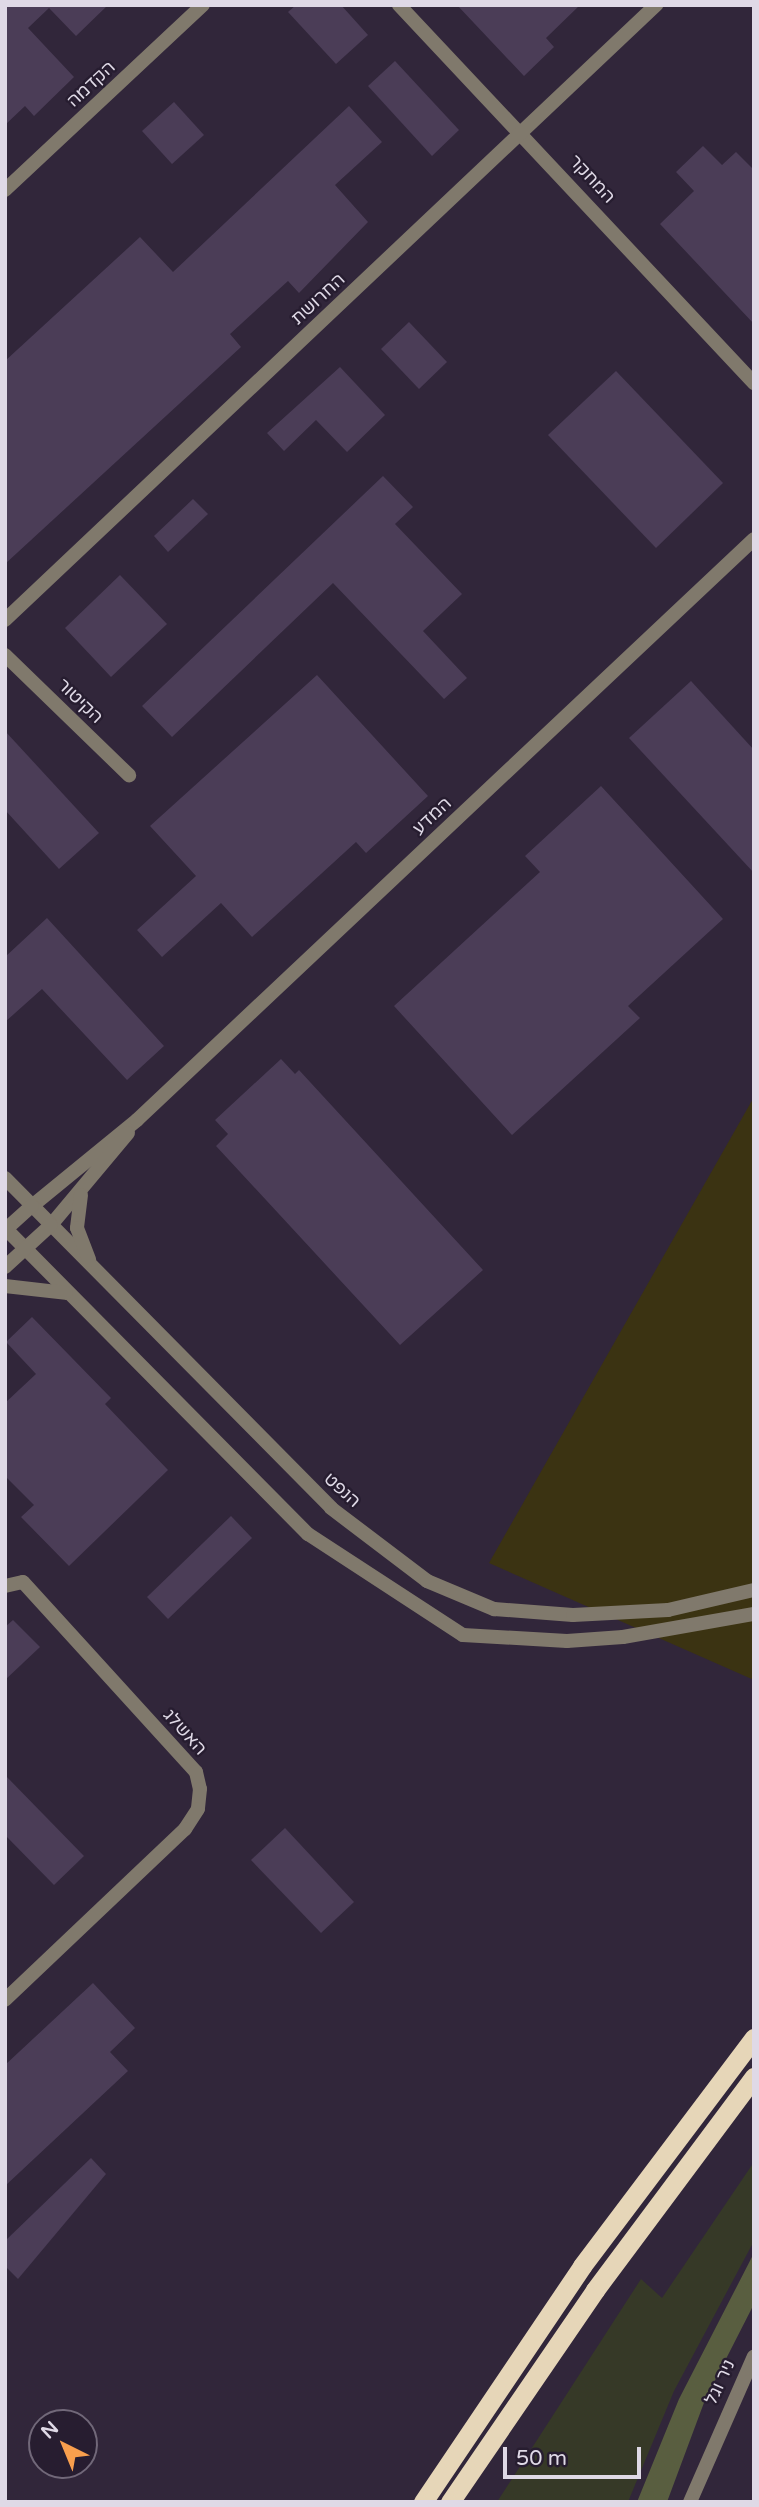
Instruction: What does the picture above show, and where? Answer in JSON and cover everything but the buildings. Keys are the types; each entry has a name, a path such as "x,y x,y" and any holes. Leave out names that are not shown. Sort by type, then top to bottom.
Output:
{"highway":[{"path":"423,2502 582,2266 754,2038"},
{"path":"450,2502 595,2290 754,2077"}],"street":[{"name":"הקדמה","path":"5,190 203,5"},
{"name":"המחקר","path":"399,5 523,133 754,383"},
{"name":"החרושת","path":"5,620 656,5"},
{"name":"המדע","path":"6,1229 137,1121 754,539"},
{"name":"הקיטור","path":"5,655 129,775"},
{"name":"המדע","path":"5,1267 81,1195 137,1121"},
{"name":"הנפט","path":"5,1178 331,1508 386,1552 459,1598 494,1609 607,1614 668,1610 754,1590"},
{"path":"81,1195 77,1228 93,1268"},
{"path":"6,1229 308,1534 463,1635 567,1641 623,1637 754,1614"},
{"path":"5,1286 36,1285 69,1294"},
{"name":"האשלג","path":"5,1586 23,1582 196,1772 200,1789 198,1809 185,1829 5,2000"},
{"name":"ניר וגל","path":"690,2502 754,2356"}],"green space":[{"path":"754,2162 754,2241 674,2391 628,2502 497,2502 641,2279 662,2298"},
{"path":"754,2253 754,2304 705,2400 667,2502 637,2502 679,2399"}],"sand":[{"path":"754,1097 754,1680 489,1563"}]}
